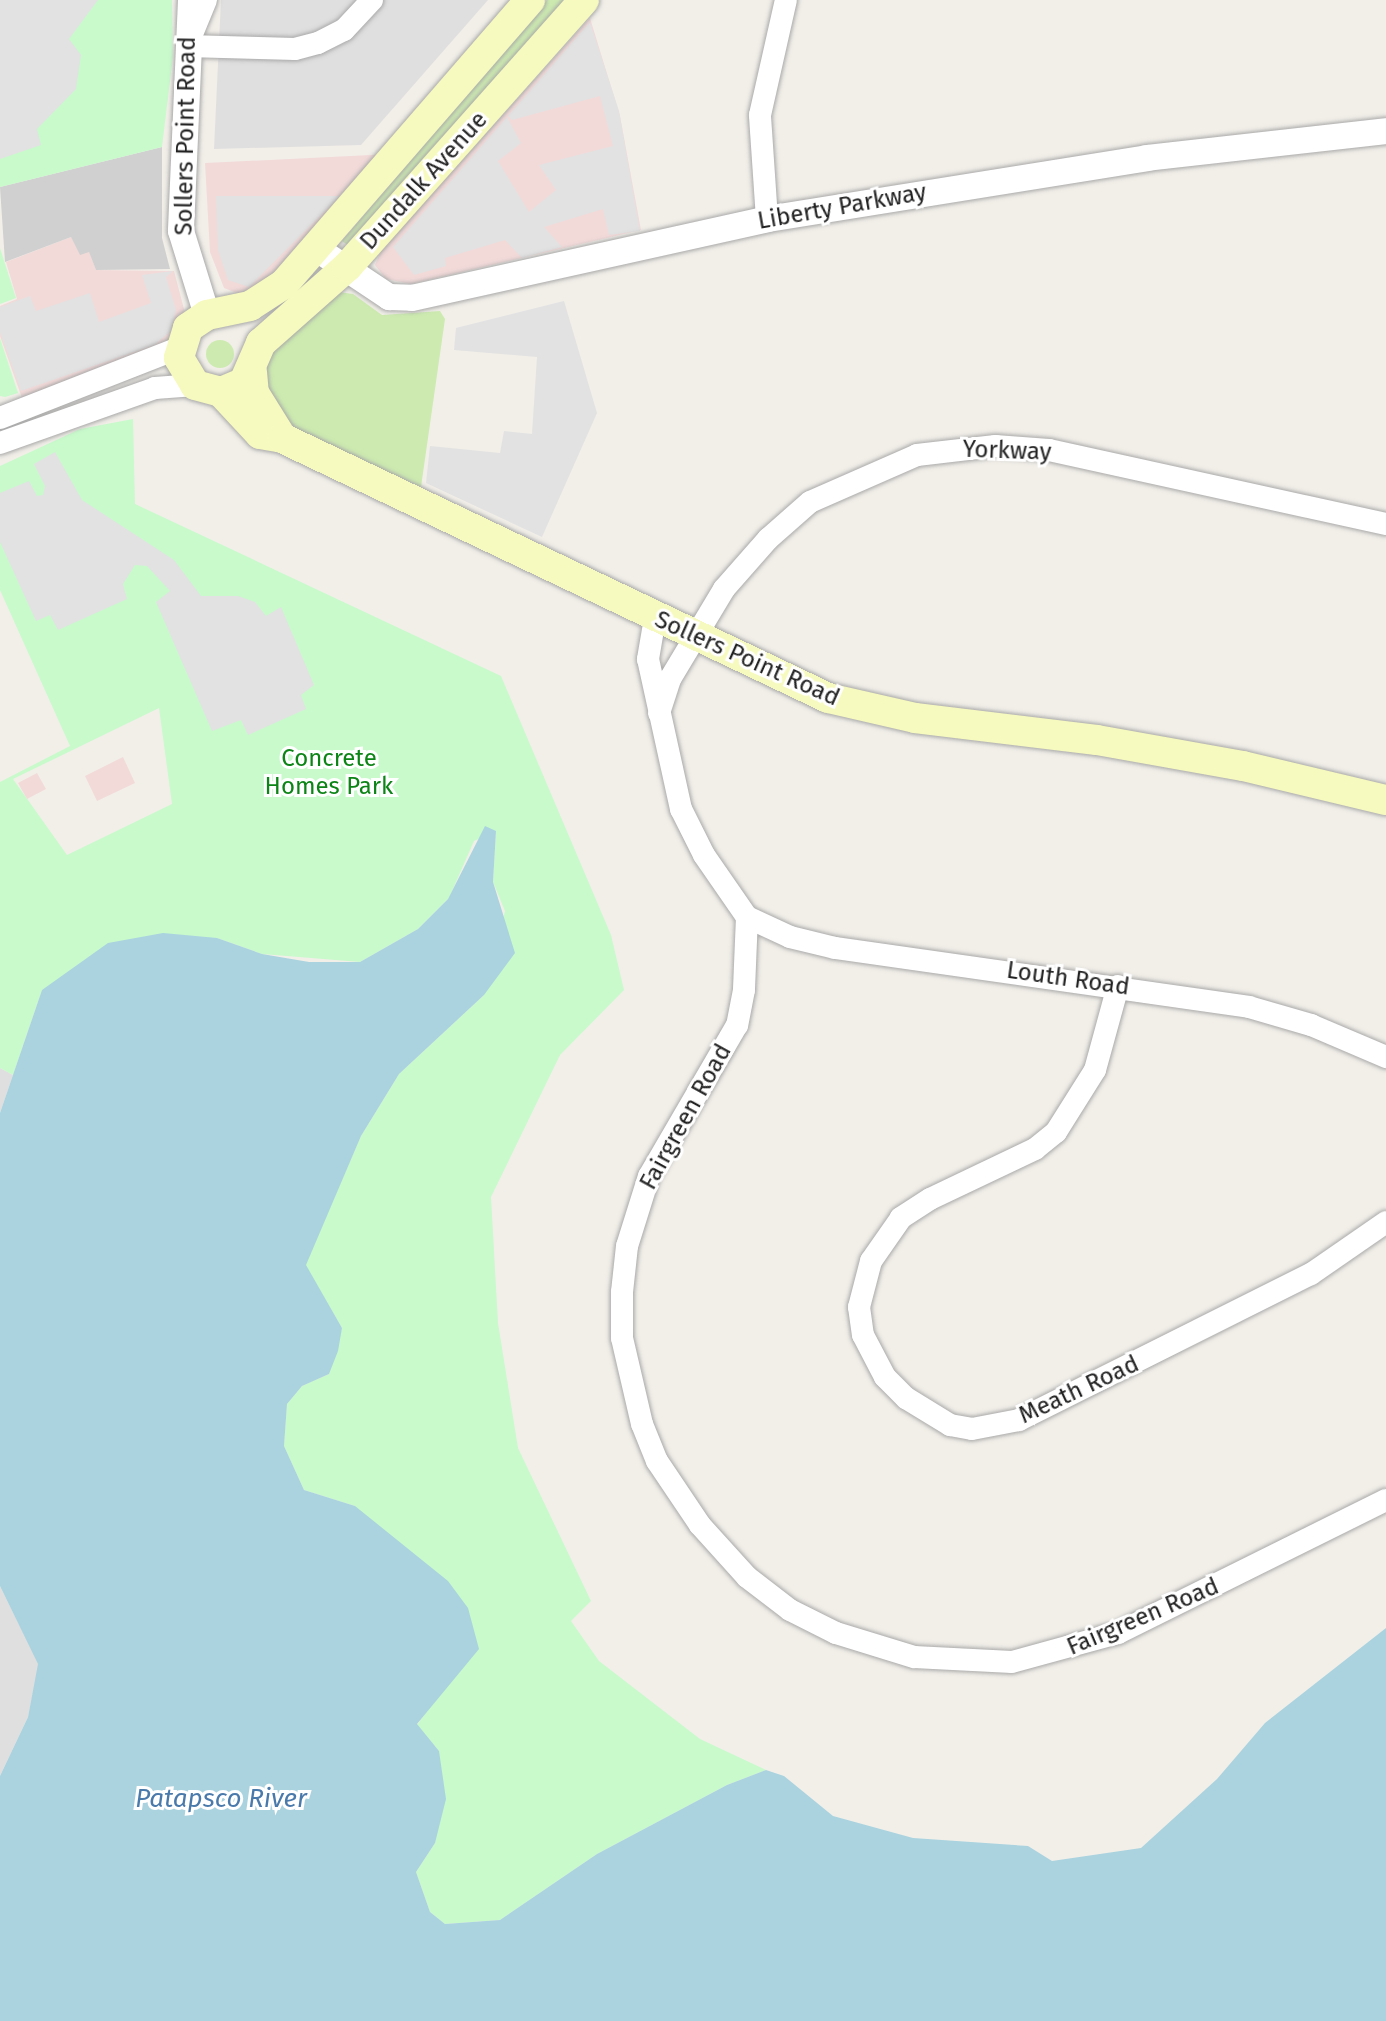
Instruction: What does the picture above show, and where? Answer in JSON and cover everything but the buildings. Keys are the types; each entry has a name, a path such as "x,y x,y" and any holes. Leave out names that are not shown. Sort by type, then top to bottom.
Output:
{"main road":[{"name":"Dundalk Avenue","path":"179,348 188,328 214,315 250,306 284,284 530,0"},
{"name":"Dundalk Avenue","path":"208,388 244,382 261,343 347,267 584,0"},
{"path":"214,315 243,323 255,362 254,393 282,438"},
{"path":"179,348 182,369 208,388"},
{"name":"Sollers Point Road","path":"208,388 260,434 282,438 694,637 828,698 864,708 1097,740 1243,766 1386,800"}],"street":[{"name":"Sollers Point Road","path":"191,0 181,231 214,315"},
{"path":"206,0 187,46 295,49 318,43 344,30 372,0"},
{"path":"767,219 760,115 786,0"},
{"path":"1386,131 1386,144"},
{"name":"Liberty Parkway","path":"317,249 389,297 412,298 767,219 1147,158 1386,131"},
{"path":"0,418 179,348"},
{"name":"Dundalk Avenue","path":"0,443 155,388 208,388"},
{"name":"Yorkway","path":"694,637 724,589 788,520 838,487 917,455 995,446 1049,450 1386,524"},
{"path":"655,618 648,659 681,809 704,855 747,917"},
{"path":"658,714 670,679 694,637"},
{"name":"Louth Road","path":"747,917 790,937 835,948 1249,1007 1311,1025 1386,1057"},
{"name":"Fairgreen Road","path":"747,917 744,990 737,1025 649,1176 637,1210 627,1246 622,1338 642,1424 657,1461 679,1499 747,1577 790,1610 874,1647 954,1661 1012,1662 1118,1633 1386,1500"},
{"name":"Meath Road","path":"1118,986 1095,1070 1056,1132 1035,1149 930,1199 901,1218 871,1261 859,1307 863,1335 888,1381 906,1398 950,1425 972,1429 1019,1420 1311,1274 1386,1222"}],"shaded area":[{"path":"0,0 98,0 69,39 81,55 76,89 37,129 41,145 0,159"},
{"path":"221,0 488,0 361,145 214,149"},
{"path":"590,18 620,116 641,230 411,284 386,279 375,265 389,231 447,177"},
{"path":"590,22 619,111 640,231 609,235 603,209 544,227 562,247 522,258 505,240 445,258 446,266 414,275 393,247 507,117 521,143 498,161 529,212 556,190 539,165 613,146 600,96 512,120 508,116"},
{"path":"162,147 162,238 170,269 96,270 89,252 80,255 71,237 5,262 0,187"},
{"path":"391,154 338,219 247,297 224,288 210,252 205,163"},
{"path":"216,196 340,196 249,287 228,280 218,250"},
{"path":"71,237 89,251 96,270 174,271 186,317 170,346 22,398 0,336 0,306 17,299 6,262"},
{"path":"173,271 166,277 176,310 171,331 154,345 21,391 0,332 0,307 30,296 36,311 90,293 99,322 151,303 142,275"},
{"path":"564,301 597,413 542,537 426,483 430,446 500,453 504,431 532,434 537,357 454,350 456,328"},
{"path":"55,452 82,500 174,560 201,596 238,596 255,602 266,616 281,607 314,685 301,695 306,709 248,735 241,720 212,731 156,602 170,591 147,566 135,565 123,584 127,599 58,630 50,615 36,621 0,542 0,493 29,481 37,496 43,495 45,486 34,464"},
{"path":"123,757 135,783 97,801 85,776"},
{"path":"37,773 46,789 27,799 18,783"},
{"path":"0,1068 13,1075 0,1113"},
{"path":"0,1586 39,1664 28,1717 0,1776"}],"green space":[{"path":"0,0 172,0 173,56 162,147 0,187"},
{"path":"547,0 567,0 349,246 342,241"},
{"path":"0,248 16,298 0,304"},
{"path":"339,292 353,294 382,315 440,311 445,319 421,487 302,434 278,412 265,391 264,372 274,343"},
{"path":"0,338 18,393 5,397 0,396"},
{"path":"220,340 230,344 234,354 230,364 220,368 210,364 206,354 210,344"},
{"name":"Concrete Homes Park","path":"133,419 135,504 501,676 611,935 624,990 560,1055 491,1197 498,1323 518,1448 591,1601 571,1621 599,1661 700,1739 766,1770 727,1785 597,1854 500,1920 445,1924 430,1912 416,1872 435,1843 439,1751 417,1725 443,1689 355,1506 304,1490 284,1446 287,1404 302,1386 329,1374 342,1328 305,1265 361,1136 399,1074 484,995 505,911 493,882 496,831 474,841 449,898 418,929 360,962 262,954 217,938 42,990 13,1075 0,1068 0,782 70,746 0,590 0,466 80,429","holes":["159,708 172,804 67,855 13,779"]}],"water":[{"name":"Patapsco River","path":"485,826 496,831 493,882 515,953 484,995 399,1074 361,1136 306,1265 342,1328 338,1351 329,1374 302,1386 287,1404 284,1446 304,1490 355,1506 448,1581 468,1608 479,1649 417,1724 439,1751 446,1799 435,1843 416,1872 430,1912 445,1924 500,1920 597,1854 727,1785 766,1770 784,1776 833,1816 913,1838 1028,1846 1052,1861 1141,1848 1217,1779 1265,1723 1386,1628 1386,2021 0,2021 0,1776 28,1717 38,1664 0,1586 0,1113 42,990 108,943 163,933 217,938 262,954 309,962 360,962 418,929 448,899"}]}
